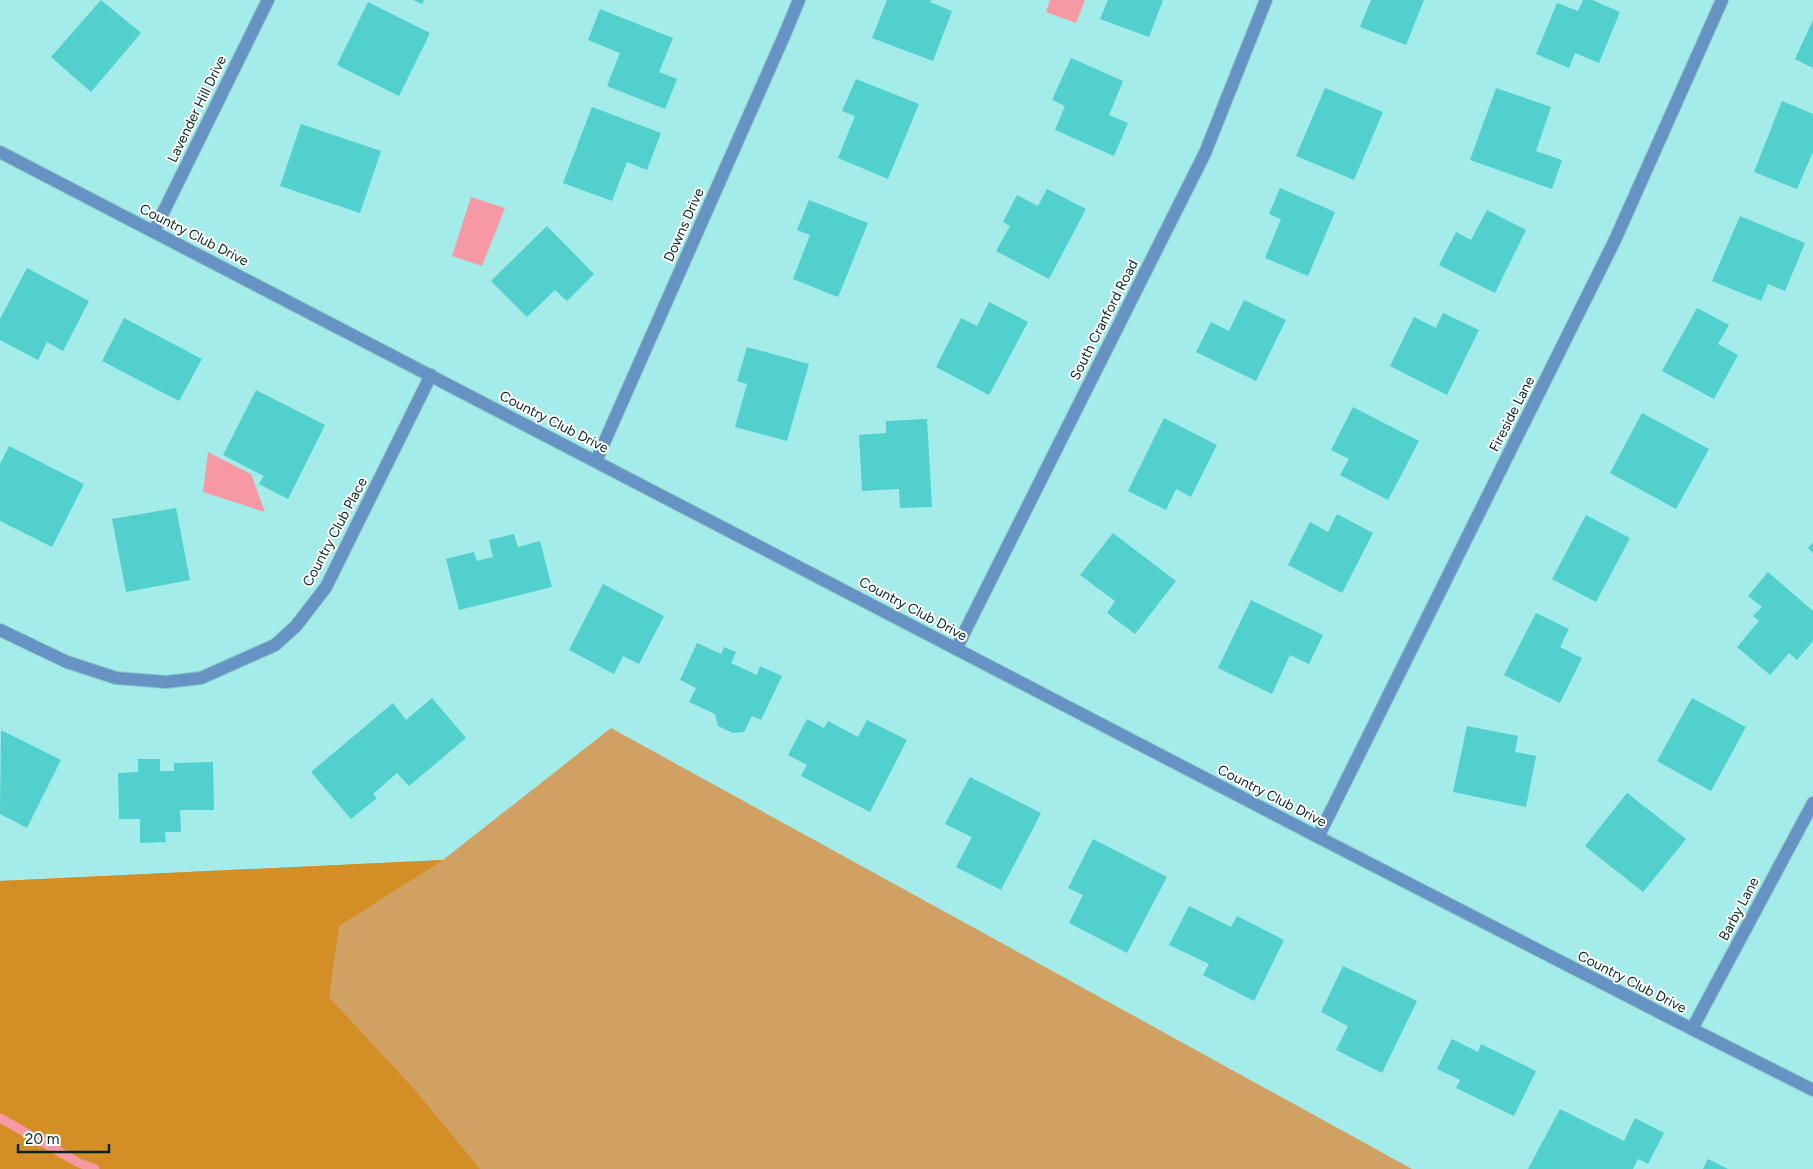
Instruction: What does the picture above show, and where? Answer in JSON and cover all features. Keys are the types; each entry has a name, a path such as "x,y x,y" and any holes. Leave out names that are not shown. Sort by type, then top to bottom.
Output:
{"street":[{"name":"Lavender Hill Drive","path":"154,231 268,0"},
{"name":"Downs Drive","path":"596,461 799,0"},
{"name":"South Cranford Road","path":"956,649 1205,153 1266,0"},
{"name":"Fireside Lane","path":"1318,837 1615,240 1722,0"},
{"name":"Country Club Drive","path":"0,152 1318,837 1813,1090"},
{"name":"Country Club Place","path":"0,630 67,662 116,678 166,682 201,678 275,645 296,626 326,587 431,375"},
{"name":"Barby Lane","path":"1692,1029 1813,803"}],"shaded area":[{"path":"1050,0 1085,0 1076,23 1046,12"},
{"path":"471,197 505,208 482,266 452,256"},
{"path":"208,452 251,474 265,512 203,492"},
{"path":"611,728 1412,1169 0,1169 0,881 443,860"},
{"path":"443,860 339,926 329,997 415,1090 480,1169 0,1169 0,881"}],"building":[{"path":"101,0 141,33 91,92 51,57"},
{"path":"413,0 424,0 422,4"},
{"path":"887,0 931,0 930,2 952,11 933,61 872,38"},
{"path":"1108,0 1163,0 1149,37 1100,19"},
{"path":"1371,0 1424,0 1406,45 1360,27"},
{"path":"1583,0 1592,0 1620,12 1599,63 1575,53 1569,68 1536,54 1557,3 1578,11"},
{"path":"368,2 430,33 399,96 337,65"},
{"path":"600,9 673,38 659,72 677,79 665,109 607,86 620,53 588,40"},
{"path":"1813,20 1813,68 1795,59"},
{"path":"1071,58 1123,81 1109,115 1128,123 1114,156 1055,130 1065,106 1052,100"},
{"path":"856,79 919,104 888,179 838,158 855,116 842,111"},
{"path":"1325,88 1383,112 1354,180 1296,156"},
{"path":"1496,88 1551,107 1536,151 1562,160 1552,189 1470,160"},
{"path":"1782,101 1813,114 1813,152 1797,189 1754,172"},
{"path":"592,107 661,133 647,170 627,162 612,201 563,183"},
{"path":"301,124 381,151 360,213 280,186"},
{"path":"1280,188 1335,212 1308,276 1265,258 1281,219 1269,214"},
{"path":"1047,189 1086,209 1049,279 996,251 1010,226 1003,222 1017,195 1038,206"},
{"path":"809,200 868,223 838,297 793,279 810,235 797,230"},
{"path":"1487,210 1526,230 1495,293 1439,265 1456,232 1471,240"},
{"path":"1740,216 1805,243 1785,291 1768,284 1761,301 1712,281"},
{"path":"547,226 594,274 567,301 555,290 527,317 491,281"},
{"path":"27,268 89,301 63,351 47,342 38,360 0,340 0,319"},
{"path":"1244,300 1286,320 1256,381 1196,352 1211,322 1229,331"},
{"path":"989,302 1028,322 989,395 936,367 961,318 977,326"},
{"path":"1697,308 1729,325 1718,344 1738,355 1714,399 1662,371"},
{"path":"1443,313 1479,330 1447,395 1390,366 1414,317 1436,328"},
{"path":"124,318 202,359 179,401 102,361"},
{"path":"747,347 809,364 787,441 735,427 747,384 737,381"},
{"path":"256,390 325,425 288,499 259,484 264,476 223,455"},
{"path":"1353,407 1419,441 1388,500 1340,475 1349,459 1331,450"},
{"path":"1642,413 1709,449 1676,509 1610,473"},
{"path":"1164,418 1217,445 1191,497 1176,489 1166,510 1128,491"},
{"path":"927,419 932,507 900,508 899,489 862,491 859,435 886,433 886,421"},
{"path":"9,446 84,484 52,547 0,521 0,464"},
{"path":"176,508 190,580 126,592 112,519"},
{"path":"1337,514 1373,533 1342,593 1288,565 1310,522 1328,532"},
{"path":"1586,515 1630,538 1596,602 1552,579"},
{"path":"1113,533 1176,581 1135,634 1107,613 1115,601 1080,575"},
{"path":"514,534 518,547 540,541 552,587 459,610 446,559 474,552 477,561 493,557 489,540"},
{"path":"1813,542 1813,553 1808,548"},
{"path":"1768,572 1813,611 1813,641 1797,660 1789,653 1770,675 1737,647 1759,621 1753,616 1762,607 1748,596"},
{"path":"603,584 664,616 639,664 623,656 614,674 569,650"},
{"path":"1251,600 1323,635 1309,664 1290,655 1272,694 1218,668"},
{"path":"1536,613 1569,629 1560,647 1582,658 1560,703 1504,675"},
{"path":"697,643 721,654 724,647 736,652 731,663 757,675 760,666 782,676 761,720 752,716 744,732 733,733 718,726 715,714 689,702 696,688 680,680"},
{"path":"432,698 466,738 409,786 397,773 373,794 377,798 351,819 311,772 393,703 406,720"},
{"path":"1692,698 1746,727 1711,791 1657,761"},
{"path":"807,719 824,728 828,721 858,737 867,720 907,740 870,812 801,776 807,765 788,755"},
{"path":"1467,726 1518,736 1515,752 1536,756 1526,807 1453,792"},
{"path":"1,730 61,760 27,828 0,814"},
{"path":"138,759 160,759 160,771 174,771 174,763 213,762 214,810 180,810 181,832 165,832 166,842 140,843 140,819 119,819 118,773 138,772"},
{"path":"970,777 1041,813 1001,890 956,867 972,837 945,824"},
{"path":"1627,793 1686,839 1643,892 1585,846"},
{"path":"1093,839 1167,877 1127,953 1069,923 1083,895 1068,888"},
{"path":"1189,906 1231,927 1237,916 1284,940 1254,1001 1203,975 1209,964 1169,945"},
{"path":"1343,966 1417,1001 1382,1073 1336,1050 1348,1026 1321,1012"},
{"path":"1452,1039 1478,1052 1481,1044 1536,1071 1514,1116 1456,1088 1460,1080 1437,1069"},
{"path":"1560,1109 1624,1141 1635,1118 1664,1133 1648,1164 1638,1159 1633,1169 1528,1169"},
{"path":"1708,1159 1728,1169 1703,1169"}],"waterway":[{"path":"0,1118 79,1163 95,1169"}]}
